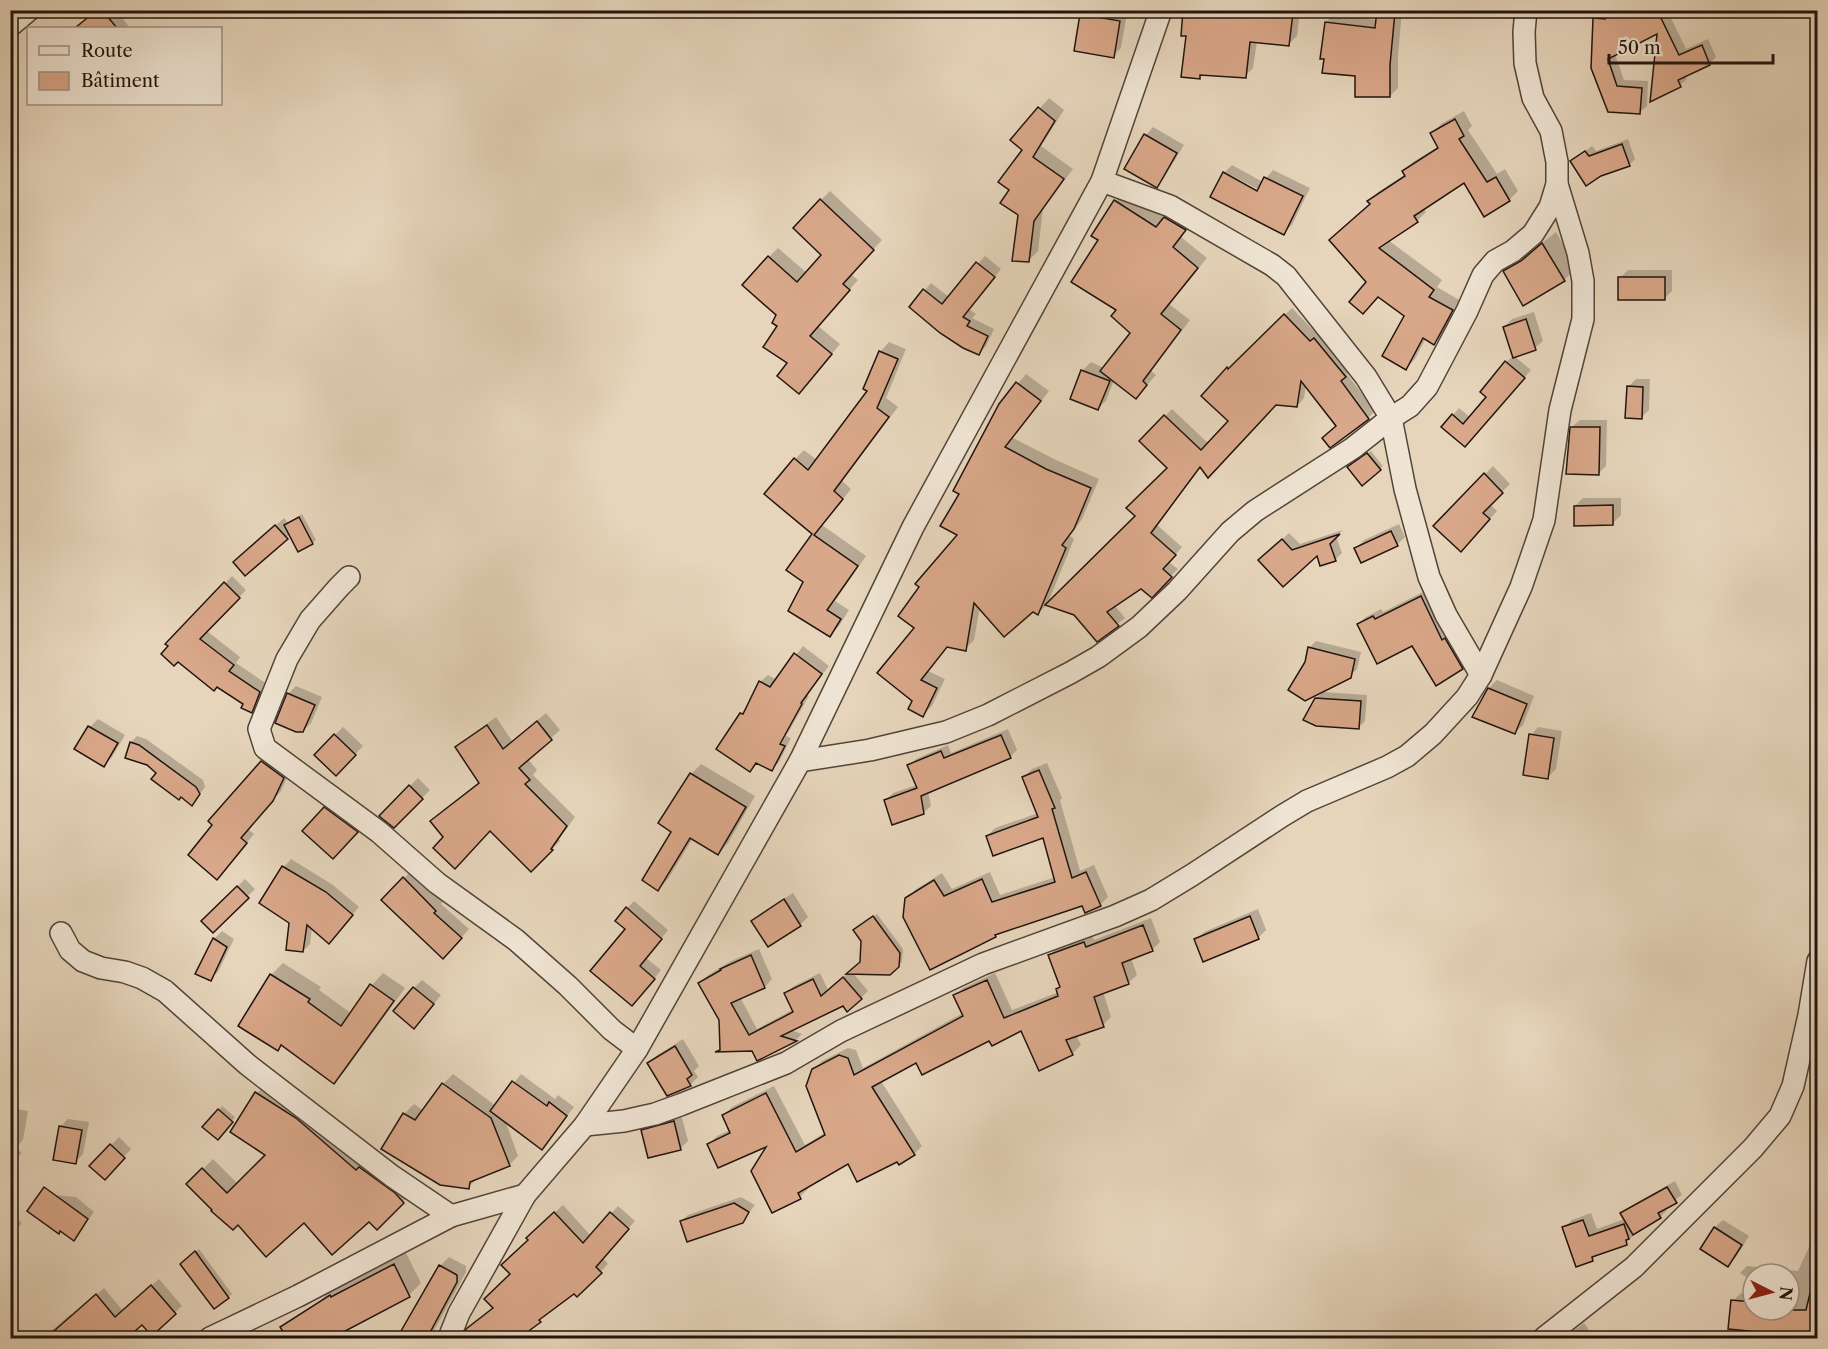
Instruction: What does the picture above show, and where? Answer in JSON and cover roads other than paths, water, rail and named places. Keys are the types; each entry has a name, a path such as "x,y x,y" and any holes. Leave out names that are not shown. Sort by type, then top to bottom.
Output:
{"street":[{"path":"10,26 29,10"},
{"path":"449,1338 459,1313 525,1195 585,1125 637,1049 800,761 914,527 1102,181 1161,10"},
{"path":"800,761 870,750 946,732 988,715 1098,657 1139,627 1177,591 1230,532 1255,511 1353,448 1410,406 1427,387 1483,275 1495,261 1513,251 1533,234 1547,213 1557,184 1557,162 1551,132 1533,98 1525,63 1526,10"},
{"path":"1102,181 1170,206 1272,265 1286,276 1366,377 1391,418 1405,489 1429,577 1446,615 1481,675"},
{"path":"585,1125 624,1121 655,1114 760,1073 786,1062 841,1030 983,964 1115,916 1151,900 1307,801 1387,767 1407,756 1433,734 1467,697 1481,675 1521,587 1544,520 1560,410 1583,319 1582,281 1578,253 1557,184"},
{"path":"349,577 310,620 287,659 259,729 265,748 379,832 437,883 516,940 568,986 612,1030 637,1049"},
{"path":"61,933 70,950 83,961 142,978 165,991 248,1065 392,1176 451,1216"},
{"path":"1544,1338 1634,1267 1754,1148 1780,1116 1793,1086 1818,961"},
{"path":"210,1338 298,1296 451,1216 525,1195"}]}
